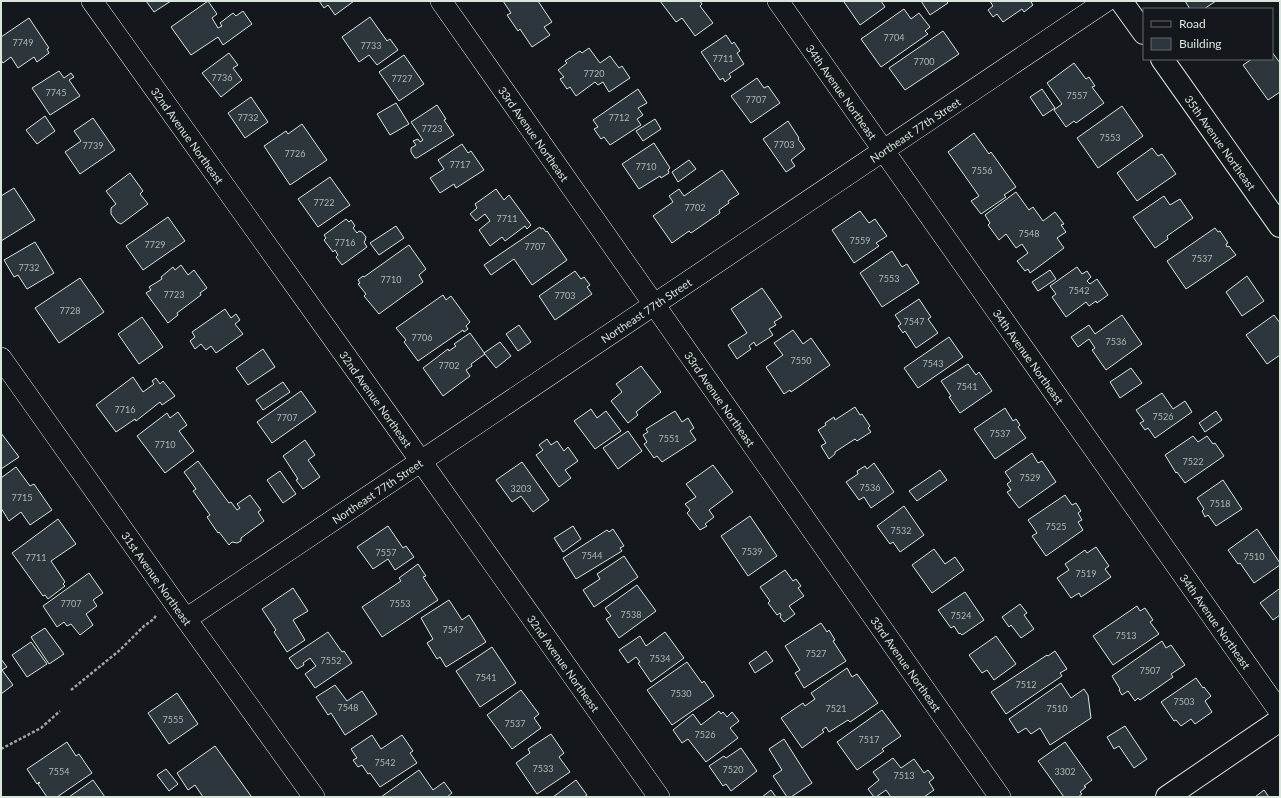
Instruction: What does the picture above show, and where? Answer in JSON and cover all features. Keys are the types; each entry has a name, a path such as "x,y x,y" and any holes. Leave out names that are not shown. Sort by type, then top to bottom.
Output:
{"main road":[{"path":"1121,1 1143,32"},
{"name":"35th Avenue Northeast","path":"1163,60 1280,226"},
{"path":"1167,797 1280,720"}],"street":[{"name":"32nd Avenue Northeast","path":"92,1 422,461 659,797"},
{"name":"33rd Avenue Northeast","path":"441,1 1000,797"},
{"name":"34th Avenue Northeast","path":"778,1 1280,712"},
{"name":"Northeast 77th Street","path":"186,619 1106,1"},
{"name":"31st Avenue Northeast","path":"1,358 314,797"}],"path":[{"path":"71,690 120,650 144,626 154,619 157,613"},
{"path":"1,749 41,728 60,711"}],"building":[{"path":"146,1 171,1 154,12"},
{"path":"208,1 217,14 212,18 218,28 222,26 220,23 233,13 236,16 243,11 252,24 223,45 218,37 191,55 171,27"},
{"path":"319,1 354,1 335,15 328,5 324,8"},
{"path":"503,1 538,1 552,22 544,27 550,35 532,47 520,29 518,31 507,15 511,13"},
{"path":"660,1 700,1 702,4 700,6 713,23 695,36 682,18 676,22"},
{"path":"881,1 885,7 860,25 844,2"},
{"path":"921,1 946,1 948,3 930,15"},
{"path":"990,1 1033,1 1031,2 1033,5 1024,12 1022,9 1003,22 997,14 993,17 988,10 993,6"},
{"path":"1185,1 1216,1 1206,8 1189,8"},
{"path":"904,9 911,19 919,13 930,27 925,31 928,34 881,67 861,39"},
{"path":"370,17 387,41 390,39 398,50 377,65 369,55 359,62 342,37"},
{"path":"29,18 49,48 47,49 49,53 37,62 34,57 18,68 11,57 3,63 1,60 1,37"},
{"path":"943,31 959,54 905,90 889,68"},
{"path":"726,35 732,44 734,42 740,51 737,53 744,64 729,74 731,77 725,82 723,78 720,80 701,52"},
{"path":"589,48 600,63 610,56 619,68 622,66 630,78 609,92 603,82 598,85 595,82 576,96 570,87 567,89 560,79 564,77 558,70 567,63 565,61 580,51 582,53"},
{"path":"229,53 238,65 233,68 242,80 221,97 202,73"},
{"path":"1273,53 1280,63 1280,92 1268,100 1243,65 1250,60 1273,60"},
{"path":"404,55 424,84 399,101 379,72"},
{"path":"1074,63 1086,79 1089,77 1095,86 1092,87 1104,103 1076,123 1074,121 1066,127 1054,110 1062,104 1047,83"},
{"path":"59,71 64,78 71,73 74,77 69,80 80,96 50,115 32,88"},
{"path":"757,78 764,88 768,86 780,103 751,123 731,96"},
{"path":"638,89 647,103 638,108 643,115 637,119 641,125 610,145 604,137 601,139 594,129 598,127 593,120"},
{"path":"1042,89 1055,108 1043,116 1030,97"},
{"path":"251,97 268,122 245,138 228,113"},
{"path":"396,103 409,124 390,135 377,114"},
{"path":"437,105 446,119 444,120 454,135 415,158 411,152 411,148 416,145 413,141 418,139 420,142 423,140 411,122"},
{"path":"1122,106 1143,136 1098,168 1077,138"},
{"path":"45,116 55,131 37,144 26,130"},
{"path":"93,118 115,150 80,174 65,152 81,141 74,131"},
{"path":"655,119 661,129 643,141 636,131"},
{"path":"788,121 805,149 791,160 795,166 786,172 763,139"},
{"path":"302,124 327,160 290,185 264,146 286,131 288,134"},
{"path":"974,133 989,154 991,152 1016,187 1004,195 1006,197 981,214 971,201 979,196 948,152"},
{"path":"654,143 670,168 668,170 669,173 661,178 660,176 639,189 622,164"},
{"path":"462,144 468,153 471,151 484,170 456,188 454,184 440,193 430,178 444,169 438,160"},
{"path":"1152,148 1158,156 1162,154 1176,174 1137,201 1117,173"},
{"path":"689,160 696,169 678,182 672,172"},
{"path":"722,170 739,194 728,201 729,203 719,210 720,213 691,233 689,231 672,243 653,216 673,202 669,196 679,189 684,196"},
{"path":"130,173 143,191 140,194 148,204 121,224 117,222 111,214 111,208 116,204 106,191"},
{"path":"330,177 350,205 318,227 298,199"},
{"path":"14,188 35,220 1,241 1,196"},
{"path":"496,189 504,200 509,195 531,225 527,229 525,226 505,241 502,237 490,246 479,230 490,221 485,214 476,221 470,214 477,208 475,204"},
{"path":"1016,192 1029,210 1033,207 1043,221 1055,212 1064,224 1061,225 1066,232 1057,238 1064,248 1030,273 1028,269 1025,271 1017,261 1028,253 1022,244 1016,248 1006,234 999,240 988,225 990,223 985,215"},
{"path":"1164,196 1170,205 1180,199 1193,218 1167,236 1168,239 1155,248 1133,217"},
{"path":"860,211 869,223 875,219 887,236 876,243 879,246 854,263 832,230"},
{"path":"168,217 185,241 143,270 126,246"},
{"path":"346,219 349,222 351,220 355,226 353,228 357,233 359,231 362,232 366,237 364,242 367,247 342,265 336,257 338,255 335,250 333,252 324,240 326,238 324,235"},
{"path":"396,226 404,238 379,255 370,243"},
{"path":"540,227 546,232 547,231 567,260 532,285 514,259 491,275 484,265"},
{"path":"1215,228 1218,232 1220,231 1228,243 1226,244 1227,247 1229,246 1236,255 1186,289 1167,261"},
{"path":"35,242 54,273 27,289 18,275 14,277 4,260"},
{"path":"409,245 426,269 419,275 423,282 379,314 364,296 366,294 358,284 360,283 358,280"},
{"path":"892,251 902,267 907,264 919,283 882,307 860,273"},
{"path":"181,265 188,275 194,270 207,288 200,293 201,295 177,313 178,315 168,323 146,293 151,290 149,287 162,279 161,277 173,267 175,270"},
{"path":"1077,267 1082,274 1087,271 1091,277 1087,281 1090,284 1097,279 1108,295 1097,303 1096,301 1089,306 1086,302 1066,317 1052,297 1056,294 1050,286"},
{"path":"1050,270 1056,279 1038,291 1032,282"},
{"path":"575,271 581,279 584,277 590,285 587,287 592,294 555,320 539,296"},
{"path":"1247,276 1264,301 1242,316 1226,292"},
{"path":"80,278 104,312 59,343 35,308"},
{"path":"762,288 782,317 774,322 776,325 769,329 773,335 756,346 754,342 749,346 751,349 737,359 728,345 747,333 731,309"},
{"path":"443,295 446,300 451,296 470,322 466,326 468,329 464,332 463,330 418,361 404,342 406,340 396,328"},
{"path":"919,299 931,317 928,319 938,333 916,348 905,331 903,333 898,326 901,324 895,315"},
{"path":"225,309 231,318 236,314 240,320 235,324 243,334 216,353 211,346 206,350 201,344 195,349 190,341 195,337 192,332"},
{"path":"1122,315 1142,344 1106,370 1092,350 1095,348 1089,339 1078,347 1071,337 1089,325 1095,334"},
{"path":"1274,315 1280,323 1280,355 1267,364 1246,335"},
{"path":"142,317 163,347 139,364 118,334"},
{"path":"519,325 531,342 518,351 506,334"},
{"path":"793,330 803,344 811,338 830,365 791,392 790,390 784,394 766,367 783,355 774,343"},
{"path":"470,333 485,354 471,364 472,366 466,370 470,376 443,396 423,368 448,349 449,351 456,346 454,344"},
{"path":"949,337 963,357 918,388 904,368"},
{"path":"500,342 511,356 496,368 484,353"},
{"path":"263,349 275,367 248,385 236,368"},
{"path":"968,364 976,375 979,372 992,391 960,413 949,397 951,396 941,381"},
{"path":"641,366 661,392 636,412 638,415 628,423 611,401 622,392 616,384"},
{"path":"1131,368 1142,383 1120,398 1110,382"},
{"path":"133,377 143,392 154,384 152,381 156,378 160,384 163,381 175,396 162,405 160,402 136,421 135,419 116,432 96,405"},
{"path":"283,382 290,392 263,410 256,400"},
{"path":"301,391 316,412 272,443 257,422"},
{"path":"1162,393 1173,409 1185,401 1192,412 1155,438 1148,428 1145,430 1140,423 1144,421 1136,410"},
{"path":"855,407 870,426 868,428 871,432 857,441 855,439 835,452 835,454 829,459 821,446 826,443 818,430 834,417 835,420"},
{"path":"1005,408 1013,421 1016,419 1020,425 1018,427 1026,438 995,459 974,429"},
{"path":"591,409 597,418 606,411 621,431 595,449 574,421"},
{"path":"675,411 682,422 688,418 694,428 690,431 696,440 662,462 657,456 654,458 644,444 647,442 643,435 648,432 646,429"},
{"path":"1216,411 1222,420 1205,432 1199,423"},
{"path":"178,412 187,425 179,431 194,451 165,473 137,436 167,413 170,418"},
{"path":"628,431 642,451 618,469 603,448"},
{"path":"1,433 19,457 1,469"},
{"path":"1193,436 1198,442 1207,436 1213,444 1215,443 1224,456 1185,483 1177,472 1176,473 1165,455"},
{"path":"547,439 551,445 557,441 564,451 568,447 578,461 565,470 571,478 559,487 536,455 543,450 539,445"},
{"path":"305,440 315,455 308,460 320,477 303,489 296,480 298,479 283,456"},
{"path":"1032,453 1038,463 1042,461 1056,482 1019,508 1007,492 1011,490 1007,484 1011,481 1005,472"},
{"path":"198,461 229,503 231,502 237,510 240,508 237,504 250,495 261,510 258,512 264,521 241,538 241,541 237,543 232,542 229,545 219,532 218,533 207,517 210,515 193,491 196,489 184,472"},
{"path":"522,462 549,500 533,512 521,496 512,502 496,480"},
{"path":"874,463 894,492 871,508 864,497 859,500 846,482 858,474 857,471 865,466 867,469"},
{"path":"713,465 733,492 709,510 714,517 705,524 707,526 700,530 687,513 690,510 685,504 696,497 686,484"},
{"path":"16,467 30,486 34,484 52,510 30,525 21,512 9,521 1,508 1,478"},
{"path":"940,470 947,480 917,501 909,491"},
{"path":"280,471 296,494 283,503 267,480"},
{"path":"1223,480 1242,509 1216,526 1208,515 1205,517 1202,511 1204,509 1197,498"},
{"path":"1065,495 1072,505 1076,503 1081,511 1078,513 1082,520 1078,522 1083,530 1046,556 1032,536 1037,533 1028,520"},
{"path":"904,506 924,535 900,552 893,542 890,544 877,526"},
{"path":"750,516 777,556 748,576 721,536"},
{"path":"58,519 76,544 51,561 65,582 63,584 65,586 48,599 45,595 43,596 12,553"},
{"path":"388,526 403,548 406,546 414,557 395,570 388,559 373,569 357,547"},
{"path":"573,526 581,539 563,552 554,538"},
{"path":"613,529 624,546 620,548 622,551 576,579 563,558 607,530 609,532"},
{"path":"1257,529 1280,565 1254,583 1240,563 1238,564 1228,550"},
{"path":"1096,547 1109,566 1105,569 1111,577 1081,597 1079,593 1071,598 1057,578 1069,570 1065,564 1085,550 1087,553"},
{"path":"934,549 945,564 955,557 964,570 932,593 912,565"},
{"path":"624,556 638,577 594,607 583,590 600,579 597,574"},
{"path":"418,564 426,576 423,577 438,600 382,637 362,607 401,581 399,578"},
{"path":"785,570 793,581 796,579 801,586 798,588 804,596 789,606 795,614 784,622 780,617 780,613 777,615 768,603 770,601 760,587"},
{"path":"89,573 103,593 93,600 97,606 86,614 93,625 80,635 71,624 67,626 64,622 57,627 43,606"},
{"path":"637,585 656,611 619,638 606,619 611,616 605,608"},
{"path":"293,588 308,611 293,620 305,640 287,652 274,632 276,630 262,609"},
{"path":"1279,589 1280,615 1273,620 1260,603"},
{"path":"965,592 984,620 962,635 960,633 959,634 954,626 951,628 938,610"},
{"path":"449,600 462,620 469,615 486,642 446,667 440,657 437,659 427,643 433,639 421,618"},
{"path":"1020,604 1027,613 1024,615 1034,629 1021,638 1011,625 1009,627 1002,617"},
{"path":"1137,606 1140,611 1145,608 1153,620 1150,622 1159,634 1113,665 1093,636"},
{"path":"821,623 827,632 829,630 835,640 833,641 846,661 804,688 795,673 800,670 785,646"},
{"path":"45,628 64,654 49,664 31,637"},
{"path":"328,632 352,663 315,688 305,674 316,666 310,658 303,663 304,665 297,669 289,658"},
{"path":"665,632 684,658 651,682 638,663 640,662 636,657 628,663 619,650 640,636 646,646"},
{"path":"996,636 1016,664 994,680 987,670 982,673 969,655"},
{"path":"1162,641 1166,648 1171,645 1185,665 1171,674 1173,677 1140,700 1138,698 1135,701 1128,691 1122,695 1112,676"},
{"path":"31,642 47,664 27,677 12,655"},
{"path":"492,647 516,683 480,707 456,671"},
{"path":"766,651 773,661 755,673 749,663"},
{"path":"1055,651 1067,669 1060,673 1062,676 1006,714 991,692"},
{"path":"1,659 7,667 2,670 13,685 1,694"},
{"path":"687,662 702,683 704,681 714,696 672,725 647,690"},
{"path":"847,668 852,677 857,674 878,703 850,722 848,720 829,732 826,727 822,730 824,732 802,748 781,718 803,703 805,706 815,699 811,693"},
{"path":"1196,678 1211,696 1205,701 1212,712 1195,724 1191,719 1181,726 1176,720 1174,721 1161,702"},
{"path":"1061,683 1071,698 1084,689 1088,695 1091,718 1050,745 1040,728 1031,734 1026,728 1018,733 1009,719"},
{"path":"335,685 347,701 362,691 377,714 345,735 331,713 328,715 316,697"},
{"path":"521,690 539,714 534,718 541,728 512,749 487,715"},
{"path":"177,693 198,724 169,744 148,713"},
{"path":"882,710 901,736 882,749 884,751 857,770 837,742"},
{"path":"719,711 721,714 723,712 727,717 732,712 739,721 730,728 738,738 706,762 688,739 682,743 673,730 693,714 701,725"},
{"path":"1125,726 1147,759 1134,768 1119,746 1114,749 1107,737"},
{"path":"551,734 564,753 559,757 570,772 537,794 516,763 530,753 528,749"},
{"path":"372,735 381,749 402,735 413,751 410,753 417,763 380,787 362,765 358,767 353,760 357,758 351,749"},
{"path":"784,739 812,783 791,797 787,797 773,776 782,770 769,749"},
{"path":"67,742 76,756 79,754 92,773 57,797 47,797 38,784 40,783 39,782 37,784 27,769"},
{"path":"1065,742 1092,780 1084,786 1086,787 1080,792 1082,794 1078,797 1064,797 1038,761"},
{"path":"215,746 251,796 203,797 195,785 188,790 177,773"},
{"path":"741,748 757,771 731,791 726,784 723,786 709,766 724,756 726,758"},
{"path":"893,758 901,768 914,759 924,773 928,770 934,778 929,782 934,790 924,797 891,797 886,790 874,797 868,789 879,780 873,772"},
{"path":"166,769 178,784 169,791 157,775"},
{"path":"419,770 433,790 444,782 452,793 447,797 381,797"},
{"path":"93,780 105,797 69,797"},
{"path":"576,780 587,795 584,797 553,797"},
{"path":"771,790 776,797 762,797"},
{"path":"1264,790 1269,797 1255,797"}]}
